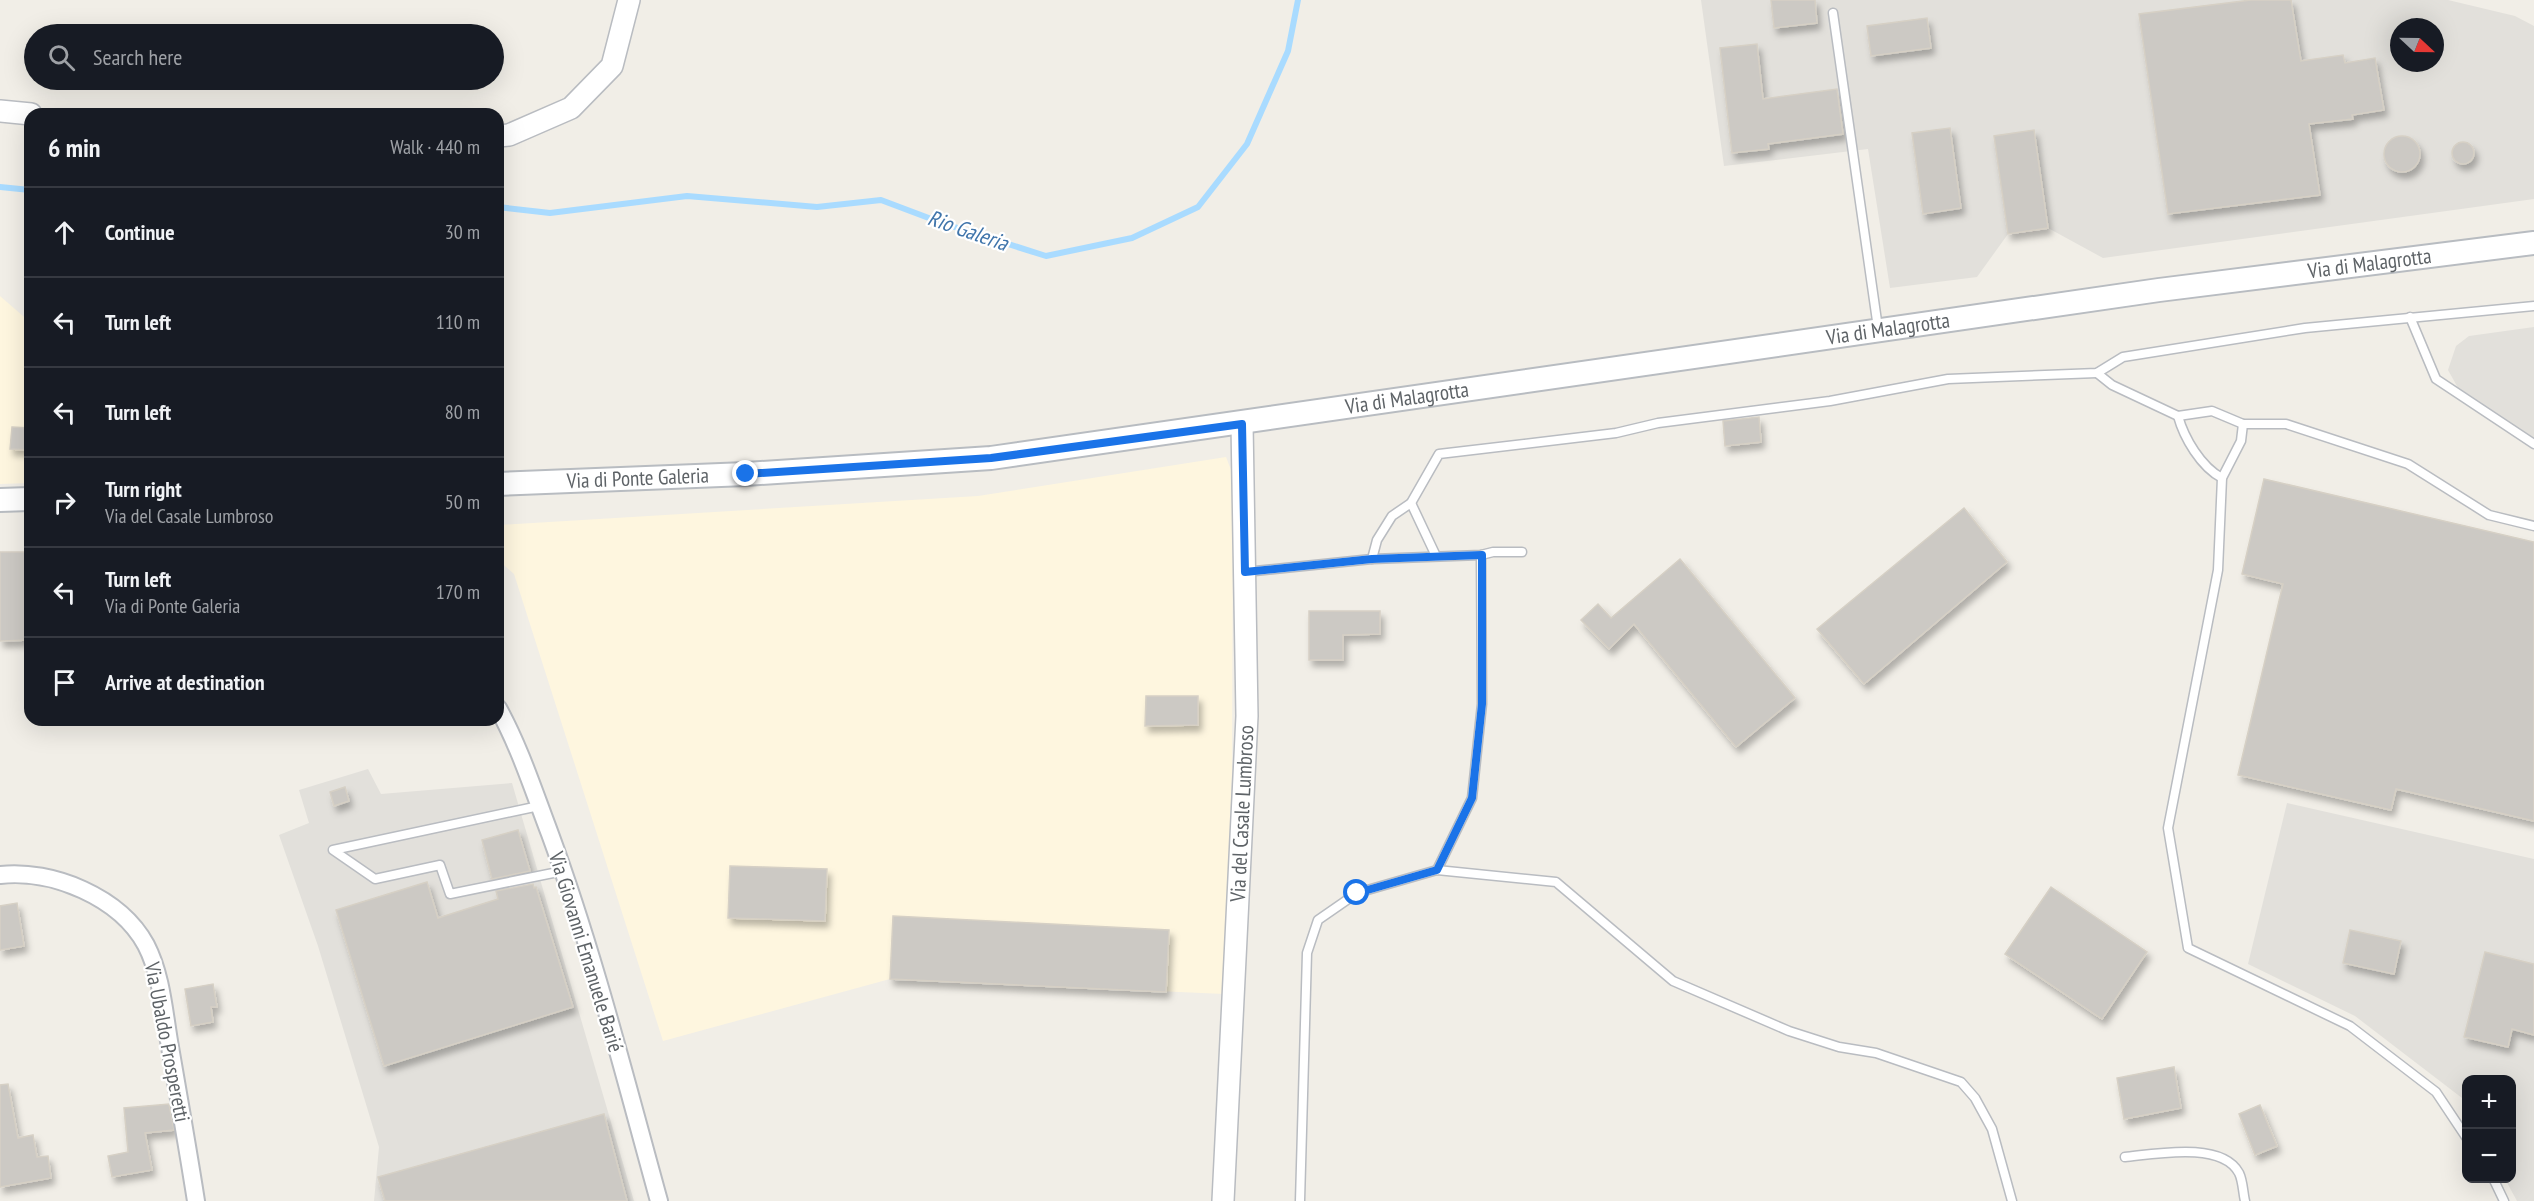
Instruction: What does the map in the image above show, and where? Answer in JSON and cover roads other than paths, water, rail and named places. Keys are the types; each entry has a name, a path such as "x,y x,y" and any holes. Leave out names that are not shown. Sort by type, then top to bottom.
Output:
{"main road":[{"name":"Via di Malagrotta","path":"1242,424 2159,290 2534,243"},
{"name":"Via di Ponte Galeria","path":"504,484 746,474 991,458 1242,424"},
{"path":"0,500 24,499"}],"street":[{"path":"504,135 571,108 612,66 629,0"},
{"path":"0,111 24,113"},
{"name":"Via del Casale Lumbroso","path":"1223,1201 1247,716 1242,424"},
{"name":"Via Giovanni Emanuele Barié","path":"504,721 540,806 587,944 660,1201"},
{"name":"Via Ubaldo Prosperetti","path":"0,875 17,874 44,878 77,888 116,912 145,944 159,983 196,1201"}],"lane":[{"path":"1833,14 1878,330"},
{"path":"1372,559 1377,540 1392,516 1411,503 1439,454 1616,433 1658,423 1830,401 1948,379 2097,373 2123,357 2305,328 2534,306"},
{"path":"2410,317 2436,379 2534,444"},
{"path":"2097,373 2112,385 2178,416 2212,411 2243,424 2286,424 2408,464 2489,515 2534,526"},
{"path":"2178,416 2182,432 2211,472 2222,478"},
{"path":"2243,424 2241,441 2222,478 2218,570 2168,828 2188,948 2350,1026 2436,1092 2462,1131"},
{"path":"1411,503 1436,556"},
{"path":"1245,572 1372,559 1522,552"},
{"path":"1437,870 1472,798 1482,704 1482,555"},
{"path":"540,806 333,850 375,879 440,865 450,894 563,871"},
{"path":"1300,1201 1307,953 1318,920 1357,893 1437,870 1556,882 1673,981 1789,1031 1839,1047 1876,1053 1961,1082 1975,1098 1992,1129 2012,1201"},
{"path":"2125,1158 2192,1152 2224,1158 2239,1174 2245,1201"},
{"path":"2495,1183 2504,1201"}],"waterway":[{"name":"Rio Galeria","path":"504,208 550,213 687,196 817,207 881,200 942,223 1046,256 1132,238 1198,207 1247,144 1288,51 1298,0"},
{"name":"Rio Galeria","path":"0,187 24,189"}]}
